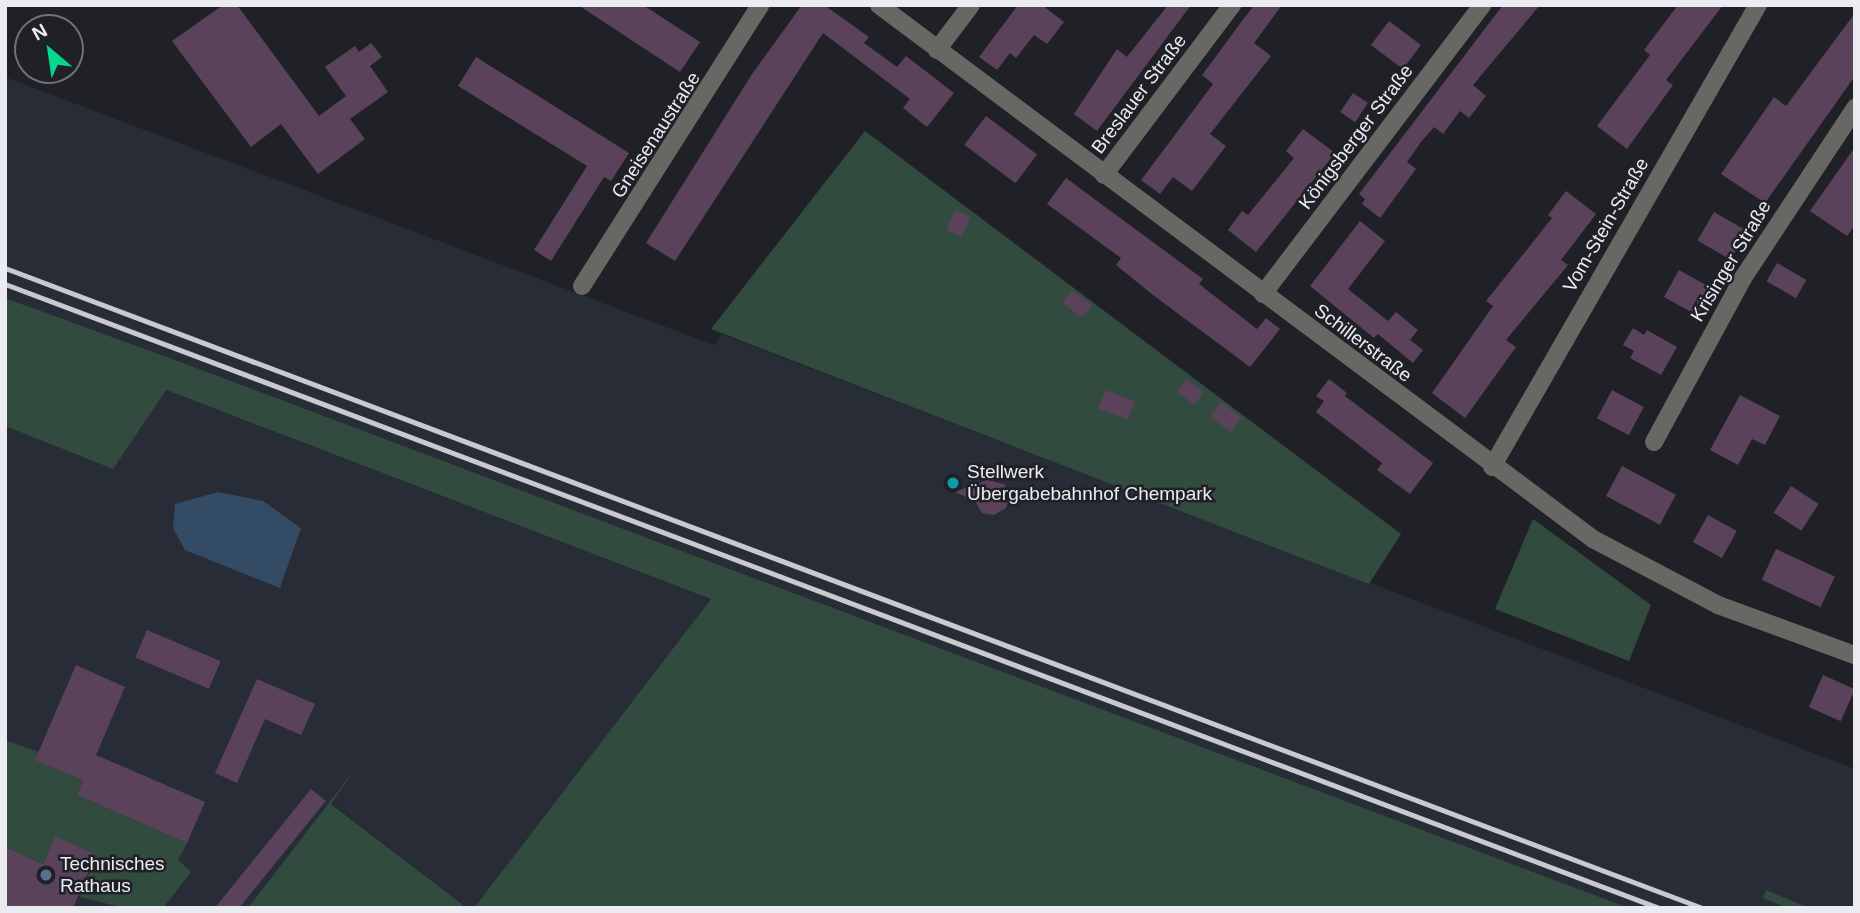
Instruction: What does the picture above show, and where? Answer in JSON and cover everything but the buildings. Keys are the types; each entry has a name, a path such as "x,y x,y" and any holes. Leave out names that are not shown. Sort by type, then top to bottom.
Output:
{"street":[{"name":"Gneisenaustraße","path":"582,286 760,5"},
{"name":"Schillerstraße","path":"879,5 1492,467 1593,539 1659,577 1718,605 1855,655"},
{"path":"937,50 971,5"},
{"name":"Breslauer Straße","path":"1104,175 1232,5"},
{"name":"Königsberger Straße","path":"1263,294 1482,5"},
{"name":"Vom-Stein-Straße","path":"1492,467 1758,5"},
{"name":"Krisinger Straße","path":"1654,442 1743,278 1855,108"}],"shaded area":[{"path":"5,77 14,80 14,84 24,84 714,345 721,334 1855,769 1855,908 1629,908 5,298"},
{"path":"165,390 711,599 474,908 467,908 331,803 343,785 248,908 5,908 5,426 113,469"}],"green space":[{"path":"865,131 1401,534 1369,584 711,329"},
{"path":"5,298 1629,908 474,908 711,599 166,390 113,469 5,426"},
{"path":"1533,519 1651,605 1629,661 1495,609"},
{"path":"5,740 38,752 36,760 83,780 77,795 187,843 178,860 191,872 163,908 124,908 80,897 96,854 55,836 43,864 5,847"},
{"path":"355,769 331,804 467,908 248,908"},
{"path":"1766,890 1809,908 1787,908 1763,898"}],"water":[{"path":"218,492 263,501 301,528 280,588 185,550 173,528 175,504"}],"railway":[{"path":"5,268 1702,908"},
{"path":"5,284 1659,908"}],"place":[{"name":"Stellwerk Übergabebahnhof Chempark","path":"953,483"},
{"name":"Technisches Rathaus","path":"46,875"}]}
